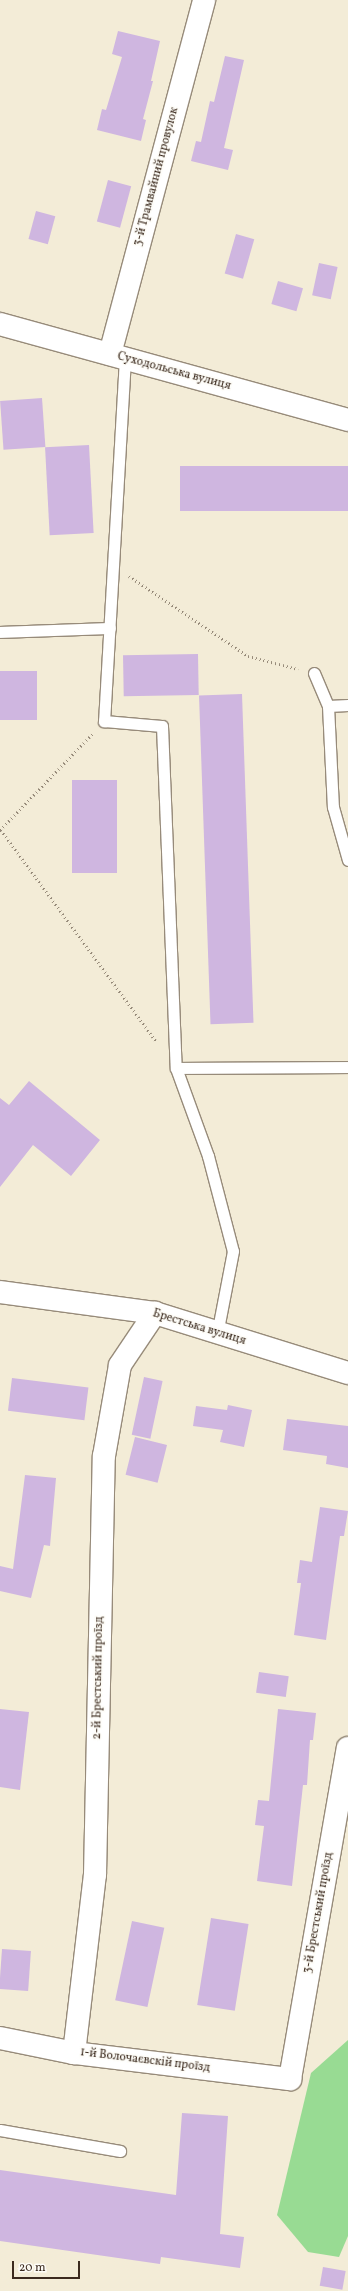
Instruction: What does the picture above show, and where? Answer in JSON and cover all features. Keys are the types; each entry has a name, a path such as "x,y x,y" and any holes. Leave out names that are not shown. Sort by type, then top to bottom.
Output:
{"street":[{"name":"3-й Трамвайний провулок","path":"117,356 204,0"},
{"name":"Суходольська вулиця","path":"0,324 348,420"},
{"name":"Брестська вулиця","path":"0,1292 155,1313 217,1334 348,1373"},
{"name":"2-й Брестський проїзд","path":"74,2053 95,1875 104,1456 120,1365 155,1313"},
{"name":"3-й Брестський проїзд","path":"290,2079 348,1748"},
{"name":"1-й Волочаєвскій проїзд","path":"0,2038 74,2053 290,2079"}],"lane":[{"path":"117,356 113,565 104,721 162,726 176,1068 208,1156 234,1251 217,1334"},
{"path":"0,632 110,628"},
{"path":"314,673 328,706 333,807 348,860"},
{"path":"328,706 348,705"},
{"path":"176,1068 348,1067"},
{"path":"0,2130 120,2151"}],"path":[{"path":"113,565 248,656 314,673"},
{"path":"104,721 0,830 176,1068"}],"green space":[{"path":"348,2040 348,2236 339,2257 308,2252 277,2215 311,2073"}],"building":[{"path":"118,31 160,41 151,81 153,81 143,119 146,120 141,141 97,130 102,109 106,110 122,57 112,54"},
{"path":"225,56 244,60 224,148 233,150 228,170 191,161 196,141 201,142 210,101 214,102"},
{"path":"108,180 131,186 120,228 97,222"},
{"path":"36,211 55,216 48,244 28,239"},
{"path":"236,234 254,239 243,279 225,273"},
{"path":"319,263 338,267 331,299 312,295"},
{"path":"278,281 303,288 296,311 271,304"},
{"path":"42,398 45,447 4,450 0,401"},
{"path":"89,445 94,533 50,535 45,447"},
{"path":"180,466 348,466 348,511 180,511"},
{"path":"198,654 199,695 124,696 123,655"},
{"path":"0,671 37,671 37,720 0,720"},
{"path":"242,694 253,1023 211,1024 199,696"},
{"path":"72,780 117,780 117,873 72,873"},
{"path":"29,1081 100,1140 71,1176 33,1145 0,1187 0,1098 9,1105"},
{"path":"144,1377 163,1381 150,1439 132,1435"},
{"path":"12,1378 88,1387 84,1420 8,1411"},
{"path":"228,1405 252,1410 244,1447 220,1442 223,1430 193,1426 196,1406 227,1410"},
{"path":"287,1419 348,1426 348,1468 326,1464 327,1456 283,1450"},
{"path":"135,1437 167,1445 158,1483 126,1475"},
{"path":"25,1475 56,1478 50,1546 44,1545 31,1598 0,1591 0,1566 13,1569"},
{"path":"320,1507 348,1511 344,1536 340,1536 326,1640 294,1635 301,1583 297,1583 300,1560 312,1562"},
{"path":"259,1672 289,1676 286,1697 256,1693"},
{"path":"0,1709 29,1712 20,1790 0,1787"},
{"path":"278,1709 316,1713 313,1740 310,1740 307,1785 303,1785 292,1886 257,1881 264,1826 255,1825 258,1800 269,1801"},
{"path":"211,1918 249,1924 235,2011 197,2005"},
{"path":"132,1921 164,1928 147,2007 115,2000"},
{"path":"2,1949 31,1951 28,1991 0,1989"},
{"path":"182,2113 228,2116 220,2234 244,2237 240,2268 161,2257 160,2264 0,2241 0,2170 176,2195"},
{"path":"323,2267 346,2271 342,2290 320,2286"}]}
